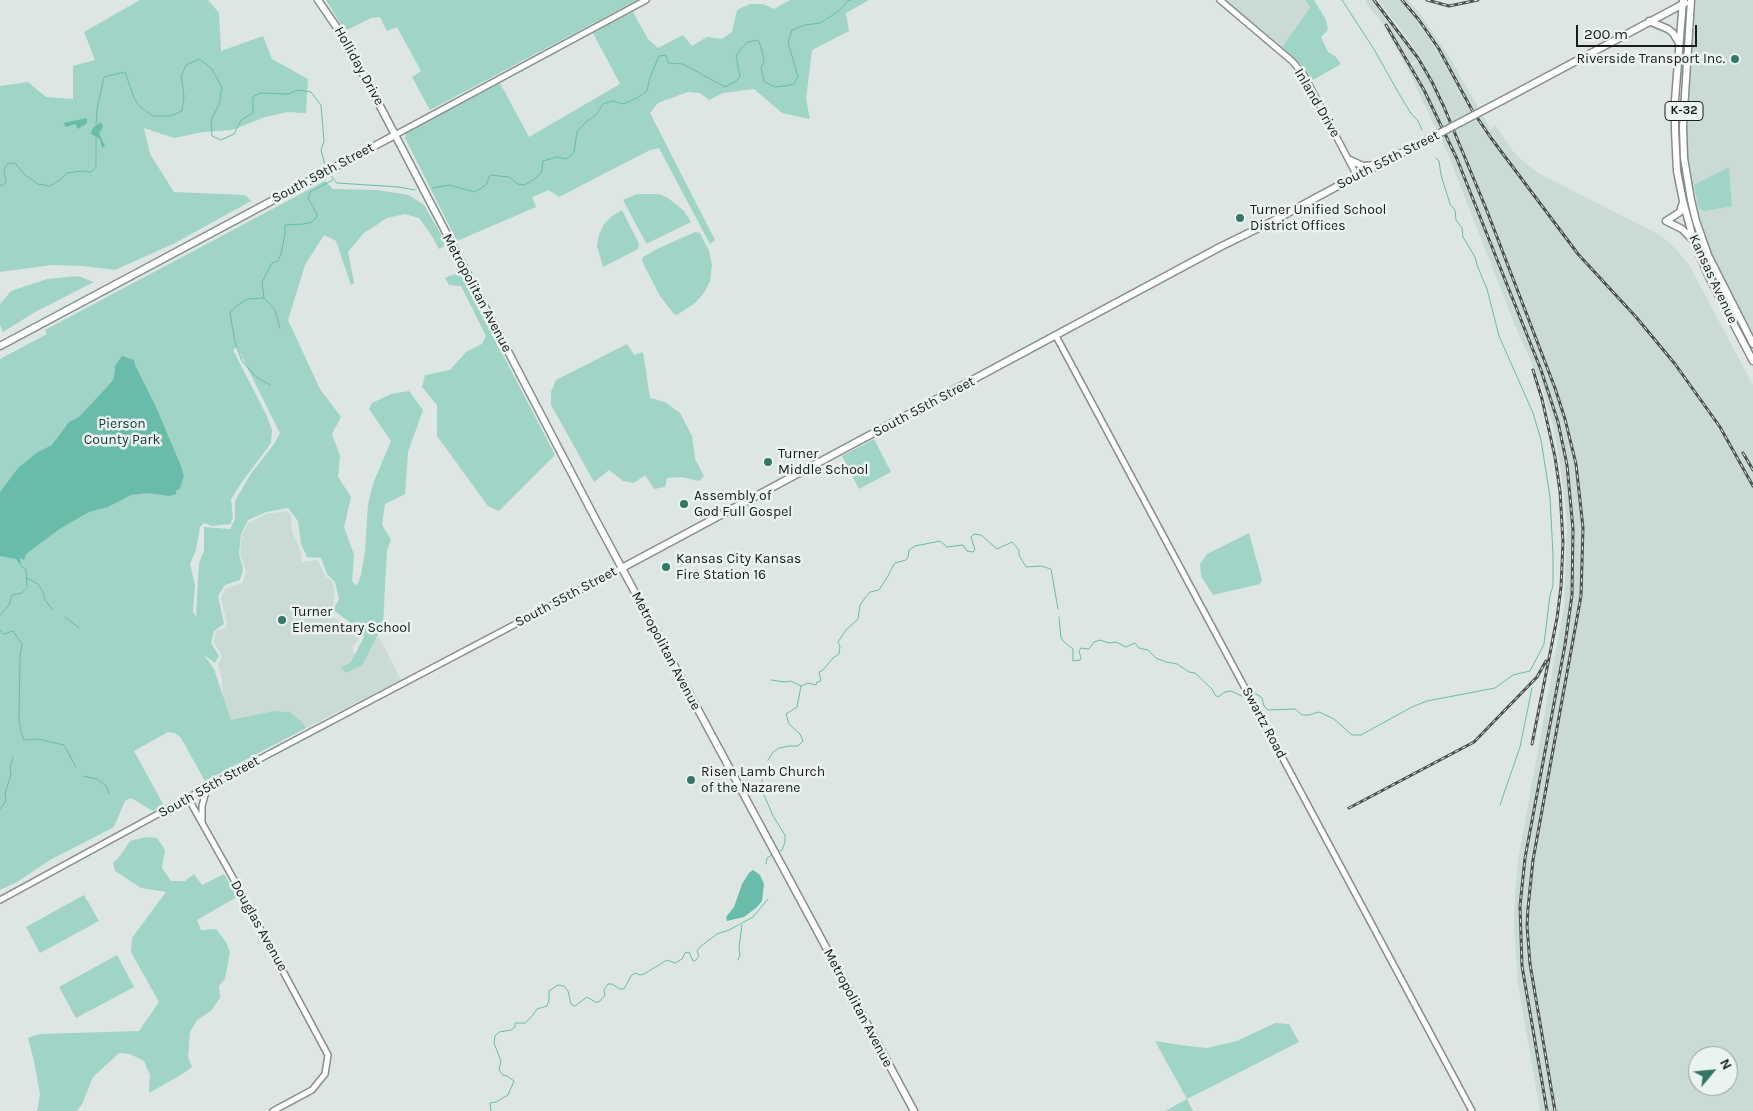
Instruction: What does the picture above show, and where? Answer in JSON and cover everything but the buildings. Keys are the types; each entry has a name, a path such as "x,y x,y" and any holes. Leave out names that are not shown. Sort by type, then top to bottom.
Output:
{"main road":[{"name":"Holliday Drive","path":"318,0 340,32 395,135"},
{"name":"South 55th Street","path":"622,568 1220,247 1273,222 1649,22 1683,2 1691,0"},
{"name":"Kansas Avenue","path":"1691,0 1682,128 1684,158 1696,221 1708,255 1753,344"},
{"name":"K-32","path":"1683,2 1675,130 1677,171 1683,201"},
{"path":"1649,22 1668,29 1680,44"},
{"name":"South 59th Street","path":"0,346 395,135"},
{"name":"Metropolitan Avenue","path":"395,135 622,568 914,1111"},
{"path":"1350,160 1363,166 1379,165"},
{"path":"1683,201 1680,212 1666,221 1682,229 1694,242"},
{"name":"Kansas Avenue","path":"1683,201 1694,242 1709,277 1753,361"}],"street":[{"name":"South 59th Street","path":"395,135 646,0"},
{"name":"Inland Drive","path":"1220,0 1292,61 1304,75 1357,176"},
{"name":"Swartz Road","path":"1056,336 1472,1111"},
{"name":"South 55th Street","path":"0,900 403,682 622,568"},
{"path":"202,822 202,806 207,788"},
{"name":"Douglas Avenue","path":"188,798 328,1055 325,1074 312,1090 273,1111"}],"shaded area":[{"path":"1226,0 1305,0 1310,8 1282,47"},
{"path":"1365,0 1377,0 1420,59 1406,66 1388,33"},
{"path":"1378,0 1408,0 1421,15 1447,53 1490,128 1485,133 1476,120 1485,134 1495,125 1513,151 1540,174 1660,235 1677,250 1689,265 1753,385 1753,1111 1540,1111 1518,985 1514,926 1515,895 1518,860 1564,606 1567,521 1560,463 1553,426 1541,384 1516,328 1447,152 1407,68 1422,60","holes":["1407,9 1433,44 1466,106 1433,45"]},
{"path":"1692,0 1753,0 1753,339 1708,255 1691,200 1684,158"},
{"path":"87,118 87,123 78,129 75,124 66,127 63,123"},
{"path":"101,122 103,127 99,133 105,146 102,148 100,139 91,134 92,129"},
{"path":"122,356 134,360 156,407 184,476 180,488 176,491 176,494 170,496 147,493 131,495 108,507 89,512 58,530 26,554 24,560 20,558 21,566 16,559 0,556 0,492 19,467 38,452 52,445 69,422 79,417 106,388 113,380 115,366"},
{"name":"Turner Elementary School","path":"286,511 291,515 292,531 300,549 302,562 318,560 325,576 331,580 335,589 333,605 328,611 330,615 359,634 360,638 352,647 355,656 365,645 379,637 401,680 306,728 290,712 274,711 231,721 223,697 222,679 218,665 222,656 214,642 216,631 225,628 227,623 221,599 225,589 242,583 246,572 240,552 242,535 248,523 266,514"},
{"path":"753,870 760,875 764,884 762,901 744,917 727,921 726,917 734,907 742,884"}],"green space":[{"path":"140,0 208,0 219,13 221,51 263,36 272,59 308,79 306,113 287,112 265,117 232,130 203,132 174,138 144,128 150,154 174,192 245,195 251,201 175,243 115,270 52,265 0,272 0,86 28,82 46,97 73,99 73,66 95,60 84,32"},
{"path":"326,0 637,0 430,110 412,77 421,71 397,27 387,31 380,17 371,18 345,31"},
{"path":"790,0 869,0 846,13 849,31 812,50 806,99 810,119 782,113 754,89 723,93 709,100 700,93 688,92 658,103 650,113 715,240 710,244 659,148 650,150 559,197 549,190 532,197 536,207 457,241 405,138 406,133 500,83 529,137 620,84 593,33 613,22 633,12 648,39 658,48 683,35 692,46 707,37 722,39 732,32 737,10 750,4 763,4 774,9"},
{"path":"1305,0 1314,0 1326,20 1328,30 1321,37 1328,52 1335,56 1341,64 1313,80 1304,67 1282,47 1310,8"},
{"path":"1729,167 1732,206 1705,211 1699,209 1694,185"},
{"name":"Pierson County Park","path":"325,181 333,189 377,190 409,195 424,205 447,245 439,249 419,218 405,214 387,218 364,233 348,252 354,283 351,285 336,241 324,235 305,265 288,320 320,389 341,417 332,434 340,456 338,477 351,497 344,527 354,555 352,581 357,586 365,551 368,504 373,484 391,441 369,409 372,403 391,394 409,391 423,410 408,452 405,494 385,504 382,525 391,540 387,550 383,625 362,665 346,673 341,668 351,662 364,637 362,631 333,610 339,599 335,582 327,574 321,558 307,557 301,544 298,521 288,508 266,512 248,520 241,534 239,554 243,569 240,580 225,585 218,596 224,624 214,631 211,643 219,656 215,663 204,655 214,669 231,720 274,711 290,712 306,728 205,781 181,738 175,733 168,732 134,751 163,804 153,811 131,798 125,801 114,827 50,860 17,882 0,890 0,359 47,334 45,330","holes":["237,347 280,433 274,444 250,475 235,501 235,519 230,529 204,527 204,551 199,563 196,617 193,611 195,585 190,564 196,550 200,527 204,523 212,526 230,524 233,518 231,499 271,443 272,430 267,416 233,350"]},
{"path":"637,194 659,194 668,198 684,211 691,222 646,243 623,200"},
{"path":"622,210 639,244 638,249 603,267 597,246 599,235 604,224"},
{"path":"695,232 700,233 709,251 712,265 710,281 704,293 695,303 677,315 673,313 660,296 642,261 643,257 657,249"},
{"path":"460,272 555,455 499,511 488,506 437,436 437,405 422,387 425,375 450,370 466,352 482,344 486,336 461,286 449,285 445,278"},
{"path":"78,276 94,282 35,312 3,332 0,325 0,304 11,291 47,279"},
{"path":"627,344 634,355 643,352 650,398 665,402 680,413 692,436 695,459 704,476 699,481 682,477 667,478 665,487 654,489 645,475 634,483 623,481 609,470 594,482 551,405 551,392 556,380"},
{"path":"874,439 891,472 859,489 842,456"},
{"path":"1249,533 1262,580 1260,584 1213,595 1201,576 1200,564 1207,554"},
{"path":"146,837 157,838 165,850 162,868 171,881 185,881 194,874 202,885 224,874 237,897 197,920 201,930 216,929 226,942 230,952 225,979 219,986 220,998 211,1011 197,1020 190,1032 188,1057 192,1067 184,1073 149,1093 150,1075 144,1061 130,1054 119,1053 93,1077 82,1104 77,1111 37,1111 40,1095 28,1038 40,1034 139,1031 159,1002 131,952 132,938 166,892 141,888 115,871 113,863 130,841"},
{"path":"84,895 99,921 40,953 26,927"},
{"path":"117,955 134,987 76,1018 59,987"},
{"path":"1275,1023 1289,1024 1299,1042 1187,1099 1155,1041 1207,1048 1237,1041"},
{"path":"1187,1099 1193,1111 1165,1111"}],"waterway":[{"path":"433,188 449,185 475,192 486,185 490,175 509,177 518,184 525,185 536,178 542,171 543,161 557,157 566,159 574,153 577,132 597,114 603,104 613,101 623,104 647,91 650,77 659,56 666,55 668,63 683,64 725,87 740,77 736,56 742,47 748,42 758,40 764,62 761,68 764,81 774,87 794,84 798,76 788,43 792,30 805,25 820,23 836,13 851,0"},
{"path":"1342,0 1422,130"},
{"path":"96,126 97,109 104,77 125,72 138,105 153,116 170,116 182,111 184,96 181,76 186,65 199,59 212,69 222,87 219,105 211,120 212,136 221,140 234,134 241,120 253,113 253,97 260,93 288,94 298,90 311,92 321,105 324,141 321,150 325,165"},
{"path":"0,185 2,186 6,182 4,170 7,164 15,163 24,174 38,184 50,186 67,173 91,172 96,167 96,135"},
{"path":"1252,693 1262,698 1264,706 1268,710 1295,709 1302,715 1319,712 1334,719 1352,735 1361,735 1412,707 1427,701 1495,688 1513,675 1530,671 1544,644 1550,595 1553,586 1553,555 1550,497 1541,440 1533,413 1499,336 1487,289 1475,257 1463,237 1462,228 1456,220 1455,210 1450,204 1441,175 1439,161 1436,158"},
{"path":"331,176 337,183 399,187 415,190"},
{"path":"280,328 275,310 264,298 262,282 272,263 278,261 281,254 285,225 312,222 317,214 308,198 310,192 333,180"},
{"path":"264,298 248,299 236,306 230,313 235,342 242,361 255,376 270,385"},
{"path":"768,760 773,752 779,748 798,746 803,741 800,734 789,724 786,714 797,707 801,686 808,683 816,685 817,682 821,681 819,672 839,654 840,647 838,642 846,630 858,619 860,605 870,592 879,590 895,563 906,560 909,550 915,546 940,541 947,547 963,545 967,551 973,552 975,550 971,537 974,534 981,535 997,549 1012,542 1019,550 1019,555 1026,567 1041,566 1051,569 1058,609"},
{"path":"0,615 9,605 12,595 22,593 27,588 26,569 21,566"},
{"path":"27,578 38,584 45,600 53,610"},
{"path":"65,617 79,628"},
{"path":"1059,617 1061,638 1073,649 1073,661 1080,660 1079,651 1081,648 1089,649 1094,642 1100,640 1109,643 1116,642 1126,647 1135,643 1139,648 1148,650 1156,658 1177,664 1189,672 1195,673 1218,697 1225,692 1231,691 1244,697"},
{"path":"0,631 4,634 13,631 22,644 19,719 24,740 38,739 64,745 76,767"},
{"path":"771,680 791,681 801,686"},
{"path":"1500,805 1520,747 1532,688"},
{"path":"0,809 6,801 5,793 11,775 10,768 13,757"},
{"path":"83,776 97,779 106,786 109,794"},
{"path":"762,779 762,790 773,816 785,835 785,842 780,851"},
{"path":"766,864 767,858 772,855"},
{"path":"491,1111 490,1103 496,1102 508,1095 514,1081 503,1075 499,1070 501,1061 494,1043 495,1036 499,1032 511,1030 515,1027 515,1023 525,1023 537,1009 547,1006 549,991 558,985 564,986 568,991 571,1004 575,1006 587,997 595,1002 599,1002 605,995 604,990 608,984 624,989 631,976 635,973 644,974 667,960 675,963 682,959 685,953 689,952 693,961 695,961 699,956 697,951 701,946 717,934 729,930 753,917 768,899"},
{"path":"738,960 742,925"}],"railway":[{"path":"1374,0 1418,58 1444,107 1487,211 1555,388 1576,464 1583,528 1581,596 1533,860 1527,926 1530,964 1555,1111"},
{"path":"1402,0 1419,20 1439,49 1472,110 1491,138 1578,254 1636,317 1675,364 1720,427 1753,486"},
{"path":"1427,0 1449,6 1478,0"},
{"path":"1386,25 1424,90 1457,159 1541,370 1558,422 1567,465 1573,529 1572,595 1565,645 1525,858 1520,906 1522,966 1547,1111"},
{"path":"1532,744 1557,618 1561,587 1563,542 1560,491 1555,457 1542,399 1533,370"},
{"path":"1743,453 1753,470"},
{"path":"1349,808 1474,742 1537,677 1546,661"}],"place":[{"name":"Riverside Transport Inc.","path":"1735,59"},
{"name":"Turner Unified School District Offices","path":"1240,218"},
{"name":"Turner Middle School","path":"768,462"},
{"name":"Assembly of God Full Gospel","path":"684,504"},
{"name":"Kansas City Kansas Fire Station 16","path":"666,567"},
{"name":"Turner Elementary School","path":"282,620"},
{"name":"Risen Lamb Church of the Nazarene","path":"691,780"}]}
